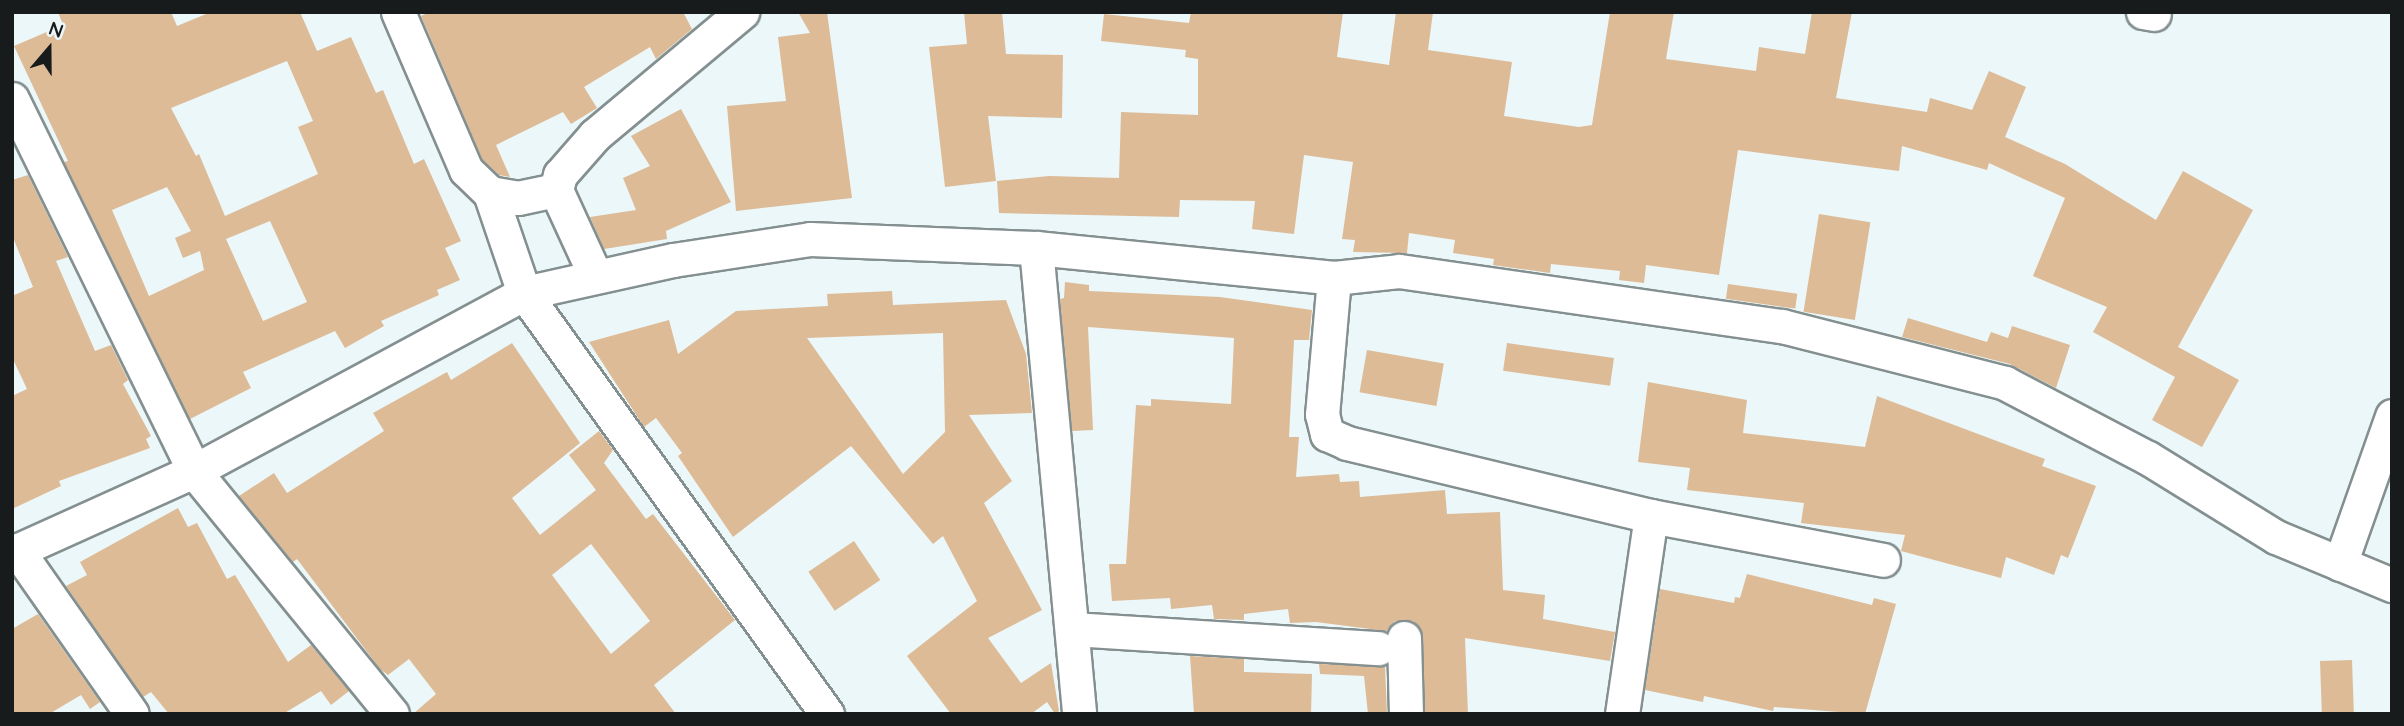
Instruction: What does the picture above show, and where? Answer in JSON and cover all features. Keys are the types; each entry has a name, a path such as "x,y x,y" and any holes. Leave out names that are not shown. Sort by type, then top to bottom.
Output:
{"street":[{"path":"398,12 466,170 490,193 524,293 827,714"},
{"path":"595,275 555,190 560,175 595,135 742,12"},
{"path":"12,99 20,137 194,471 392,714"},
{"path":"490,193 518,198 555,190"},
{"path":"132,714 15,551 194,471 524,293 595,275 810,239 1036,248 1334,278 1399,271 1783,326 2005,383 2148,458 2276,537 2392,585"},
{"path":"1036,248 1079,714"},
{"path":"1334,278 1322,414 1327,434 1347,443 1651,516 1883,560"},
{"path":"2340,564 2392,416"},
{"path":"1622,714 1651,516"},
{"path":"1073,629 1391,643 1406,714"}],"building":[{"path":"58,12 171,12 177,26 211,12 300,12 317,51 351,37 376,93 383,90 414,164 424,159 461,241 445,248 460,280 437,290 439,295 381,321 384,326 345,348 335,331 243,372 251,388 190,419 64,162 68,161 14,46 63,25","holes":["287,61 313,121 298,127 318,174 225,216 199,154 196,156 171,108","167,187 191,231 175,238 183,258 200,251 204,270 149,296 112,210","270,221 307,302 263,321 226,239"]},
{"path":"430,12 683,12 692,29 656,59 650,47 584,87 597,108 571,124 563,112 496,145 510,177 499,175 482,159 421,16"},
{"path":"798,12 827,12 852,198 736,211 727,106 786,101 778,37 810,33"},
{"path":"964,12 1002,12 1006,54 1063,55 1062,118 988,116 996,181 945,187 929,47 967,44"},
{"path":"1191,12 1343,12 1337,57 1389,65 1396,12 1433,12 1428,50 1512,62 1504,116 1579,127 1592,125 1610,12 1674,12 1666,59 1756,71 1759,47 1805,54 1812,12 1852,12 1836,98 1927,112 1930,98 1972,110 1989,71 2026,87 2005,137 2065,164 2156,220 2183,171 2253,210 2178,347 2239,380 2202,447 2152,420 2175,377 2093,332 2107,307 2033,276 2065,198 1989,163 1987,170 1902,146 1899,171 1738,150 1719,275 1646,265 1644,283 1619,280 1620,271 1551,264 1550,273 1493,265 1494,259 1453,253 1455,240 1409,233 1407,253 1353,252 1355,240 1342,239 1353,162 1304,155 1294,234 1252,229 1255,201 1180,200 1179,217 999,213 997,181 1049,176 1119,178 1121,112 1198,115 1198,59 1185,57 1186,50 1101,41 1104,14 1189,23"},
{"path":"681,109 731,202 666,231 667,239 604,249 590,217 636,210 623,178 650,166 631,136"},
{"path":"28,175 68,257 56,261 95,351 111,345 128,380 123,384 151,436 146,439 150,448 59,481 61,486 12,509 12,396 27,389 12,357 12,296 33,287 12,235 12,180"},
{"path":"1819,214 1870,222 1855,320 1804,312"},
{"path":"1065,282 1089,285 1089,291 1220,297 1312,310 1309,340 1294,340 1289,437 1299,437 1296,477 1339,474 1340,482 1359,481 1360,497 1445,490 1447,514 1500,512 1503,590 1545,595 1543,619 1615,632 1610,661 1465,638 1468,714 1425,714 1423,637 1413,621 1395,621 1386,631 1316,622 1290,623 1288,609 1244,614 1244,620 1214,619 1212,605 1171,609 1170,598 1112,601 1109,564 1126,564 1136,405 1151,406 1151,399 1231,404 1234,338 1088,327 1093,430 1072,431 1060,299 1064,298"},
{"path":"1728,284 1797,294 1795,309 1726,299"},
{"path":"892,291 893,305 1006,300 1026,354 1032,413 969,415 1012,481 984,503 1042,610 988,638 1021,683 1051,663 1059,711 1055,714 1047,702 1031,714 951,714 907,656 977,601 943,536 933,544 851,446 733,537 678,456 682,453 656,418 644,427 589,342 669,320 678,354 736,311 828,306 827,294","holes":["943,333 945,432 903,474 807,338"]},
{"path":"1908,318 1987,342 1991,332 2008,338 2012,326 2070,345 2056,388 2010,364 1902,337"},
{"path":"512,343 580,443 512,498 540,535 596,490 569,455 599,431 613,450 604,463 646,519 653,514 735,620 654,685 676,714 413,714 436,694 409,659 388,675 380,669 297,559 293,562 239,496 274,473 287,493 384,431 373,413 447,372 451,380","holes":["591,544 650,621 611,654 552,575"]},
{"path":"1507,343 1614,358 1610,386 1503,371"},
{"path":"1367,350 1444,364 1436,406 1360,392"},
{"path":"1648,382 1747,400 1743,433 1865,447 1877,396 2045,459 2042,466 2096,486 2068,558 2061,555 2054,575 2006,557 2001,578 1901,551 1905,535 1801,523 1804,503 1687,490 1690,468 1638,462"},
{"path":"178,508 188,527 197,523 227,579 235,575 288,662 311,645 349,691 331,705 321,691 283,714 169,714 151,692 143,697 66,586 87,575 80,562"},
{"path":"854,541 880,580 835,611 808,572"},
{"path":"1747,574 1872,605 1874,598 1896,604 1865,714 1774,707 1773,711 1704,696 1703,702 1645,690 1660,589 1734,603 1735,597 1740,598"},
{"path":"38,614 100,702 90,709 81,695 49,714 12,714 12,629"},
{"path":"1190,656 1244,659 1244,672 1312,674 1311,714 1194,714"},
{"path":"2352,660 2354,714 2322,714 2320,661"},
{"path":"1319,664 1385,666 1387,714 1368,714 1364,676 1320,674"}]}
